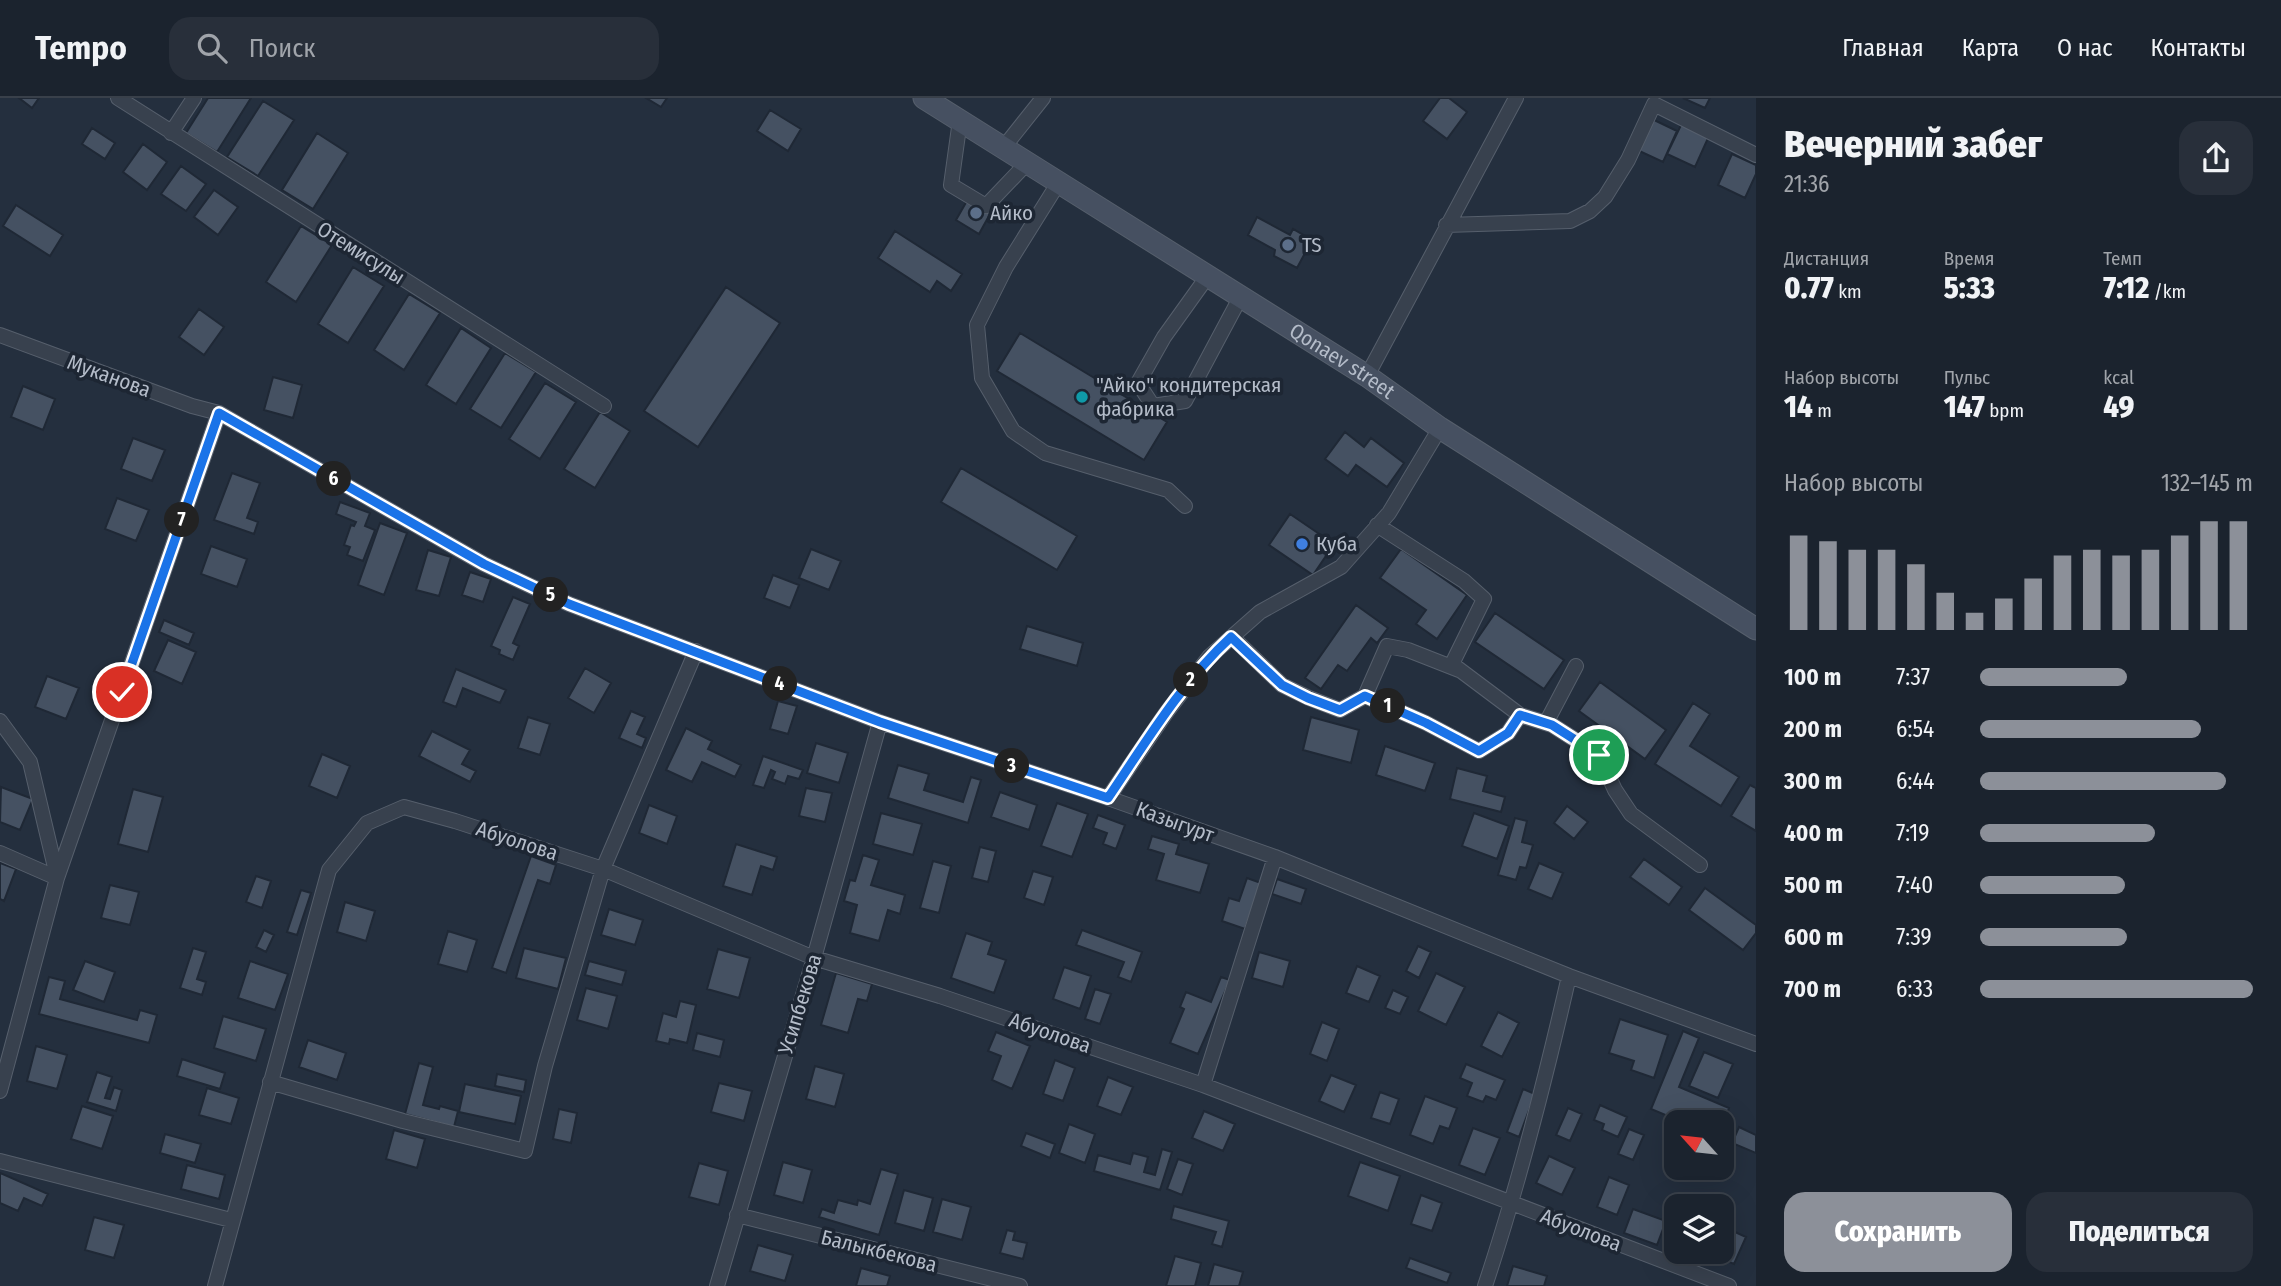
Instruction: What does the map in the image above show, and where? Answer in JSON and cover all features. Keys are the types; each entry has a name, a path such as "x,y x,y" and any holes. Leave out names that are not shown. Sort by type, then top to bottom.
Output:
{"main road":[{"name":"Qonaev street","path":"924,98 1367,376 1440,428 1756,629"}],"street":[{"name":"Отемисулы","path":"118,98 604,406"},
{"path":"171,132 194,98"},
{"path":"1004,147 1043,98"},
{"path":"1367,376 1516,98"},
{"path":"1446,225 1570,221 1590,211 1605,197 1628,160 1654,104 1756,155"},
{"path":"960,120 951,186 986,206 1028,162"},
{"path":"1059,182 1006,267 977,325 982,378 1013,431 1045,453 1168,490 1185,506"},
{"path":"1207,277 1164,337 1138,383 1153,406 1185,401 1240,298"},
{"name":"Муканова","path":"0,335 192,406 219,413"},
{"path":"0,1091 57,878 219,413"},
{"name":"Казыгурт","path":"219,413 484,564 569,604 880,722 1275,857 1569,976 1756,1044"},
{"path":"1108,798 1166,713 1209,657 1260,612 1341,567 1388,513 1440,428"},
{"path":"1377,526 1464,581 1484,599 1452,664 1520,715 1552,725 1599,755 1615,790 1630,814 1700,865"},
{"path":"1231,637 1282,685 1340,710 1365,696 1387,646 1408,650 1459,670"},
{"path":"215,1286 270,1082 403,1122 525,1151 545,1066 603,869 696,651"},
{"path":"1546,723 1576,666"},
{"path":"1365,696 1426,723 1479,751 1508,733 1520,715"},
{"path":"0,721 30,762 57,878"},
{"name":"Усипбекова","path":"717,1286 814,958 880,722"},
{"name":"Абуолова","path":"270,1082 329,870 367,823 404,807 603,869 814,958 940,996 1203,1085 1729,1286"},
{"path":"0,853 57,878"},
{"path":"1203,1085 1275,857"},
{"path":"1485,1286 1513,1203 1569,976"},
{"path":"0,1161 231,1220"},
{"name":"Балыкбекова","path":"737,1215 1020,1286"}],"building":[{"path":"19,98 39,98 32,108"},
{"path":"208,98 251,98 217,152 186,133"},
{"path":"646,98 667,98 661,107"},
{"path":"1440,98 1449,98 1467,112 1447,139 1423,121"},
{"path":"1683,98 1710,98 1705,108"},
{"path":"263,101 294,120 258,176 227,157"},
{"path":"770,110 801,129 788,151 757,131"},
{"path":"1650,118 1677,131 1663,162 1635,149"},
{"path":"1682,123 1709,136 1695,167 1667,154"},
{"path":"92,128 115,143 105,159 82,144"},
{"path":"317,133 348,153 313,209 282,190"},
{"path":"143,144 167,162 147,190 123,172"},
{"path":"1732,154 1756,165 1756,174 1745,198 1718,185"},
{"path":"181,166 206,184 186,211 161,194"},
{"path":"214,190 238,207 218,235 194,217"},
{"name":"Айко","path":"972,192 995,205 979,234 956,220"},
{"path":"16,205 63,235 50,256 3,226"},
{"name":"TS","path":"1257,217 1290,235 1293,229 1312,240 1297,268 1274,256 1275,250 1248,235"},
{"path":"301,226 332,245 296,302 266,282"},
{"path":"895,231 962,274 951,291 937,281 930,292 878,258"},
{"path":"353,267 384,286 348,343 318,324"},
{"path":"726,287 780,323 698,447 644,411"},
{"path":"409,294 440,313 404,370 374,350"},
{"path":"199,309 224,327 204,355 179,337"},
{"path":"461,328 491,348 456,404 426,385"},
{"name":"\"Айко\" кондитерская фабрика","path":"1020,333 1167,422 1144,460 997,371"},
{"path":"505,353 536,372 501,428 470,409"},
{"path":"273,377 302,385 293,418 264,410"},
{"path":"545,383 576,402 540,459 509,439"},
{"path":"23,386 55,399 43,430 11,417"},
{"path":"600,412 630,431 595,488 564,469"},
{"path":"1345,432 1364,447 1371,438 1404,463 1387,487 1356,465 1348,476 1325,459"},
{"path":"133,438 165,450 152,481 121,469"},
{"path":"961,468 1077,536 1057,570 941,502"},
{"path":"232,473 260,483 247,518 258,522 254,534 214,520"},
{"path":"117,498 149,510 136,541 105,529"},
{"path":"340,502 370,513 365,526 375,530 363,561 347,555 350,547 344,545 351,525 354,526 356,522 336,514"},
{"name":"Куба","path":"1290,514 1334,544 1313,575 1269,545"},
{"path":"380,523 407,533 384,595 358,585"},
{"path":"211,546 247,559 237,587 201,574"},
{"path":"811,549 841,561 829,590 799,578"},
{"path":"1401,549 1467,595 1437,639 1416,624 1426,610 1380,578"},
{"path":"428,550 451,557 439,596 416,590"},
{"path":"470,572 491,579 483,602 462,595"},
{"path":"773,575 799,585 790,608 764,598"},
{"path":"513,597 530,604 513,643 519,646 513,660 499,654 500,650 491,646"},
{"path":"1356,605 1388,628 1377,643 1371,638 1347,671 1338,665 1321,689 1305,678"},
{"path":"1495,613 1564,660 1544,689 1475,642"},
{"path":"164,620 194,633 189,645 159,632"},
{"path":"1027,626 1083,643 1077,666 1020,649"},
{"path":"168,640 196,652 182,684 154,671"},
{"path":"585,668 611,683 594,713 568,698"},
{"path":"456,669 506,690 500,703 463,688 456,707 443,702"},
{"path":"47,676 79,688 66,719 35,707"},
{"path":"1600,682 1666,730 1645,759 1579,711"},
{"path":"778,701 797,706 788,734 770,729"},
{"path":"1693,703 1710,714 1690,746 1739,777 1721,806 1655,764"},
{"path":"631,711 645,717 637,734 646,738 642,748 619,738"},
{"path":"528,717 550,724 540,755 518,748"},
{"path":"1311,717 1359,730 1351,763 1303,750"},
{"path":"686,728 712,741 708,749 741,765 735,777 702,762 692,782 666,770"},
{"path":"432,731 470,750 462,764 476,771 470,782 419,756"},
{"path":"816,743 848,753 839,783 807,773"},
{"path":"1385,746 1435,763 1425,791 1376,775"},
{"path":"322,754 350,766 337,798 309,786"},
{"path":"763,756 803,770 799,779 788,776 785,784 772,779 775,772 771,770 764,788 753,785"},
{"path":"898,765 929,774 924,790 963,802 971,777 981,780 968,823 888,798"},
{"path":"1457,768 1487,776 1483,791 1505,797 1501,812 1450,799"},
{"path":"1750,785 1756,788 1756,831 1731,816"},
{"path":"1,787 33,799 20,830 0,822"},
{"path":"806,788 832,793 825,822 799,816"},
{"path":"133,789 163,797 148,852 118,844"},
{"path":"1000,792 1037,805 1029,830 991,817"},
{"path":"1057,803 1088,814 1072,857 1041,846"},
{"path":"649,805 677,816 667,844 639,833"},
{"path":"1567,806 1588,822 1574,839 1554,823"},
{"path":"881,813 922,824 913,855 873,844"},
{"path":"1474,813 1509,826 1497,859 1462,846"},
{"path":"1098,815 1125,825 1116,849 1103,844 1107,833 1093,828"},
{"path":"1515,818 1527,821 1522,842 1533,845 1526,868 1520,867 1516,880 1498,875"},
{"path":"1152,836 1179,844 1176,854 1209,864 1200,893 1156,880 1164,854 1148,849"},
{"path":"736,844 777,857 773,870 761,866 752,895 723,886"},
{"path":"980,847 996,851 988,882 972,878"},
{"path":"863,855 879,860 871,885 905,895 900,914 888,910 879,941 850,933 857,905 844,901 850,880 855,881"},
{"path":"531,856 556,865 550,884 538,880 506,973 492,968"},
{"path":"1644,859 1682,887 1669,905 1630,877"},
{"path":"933,861 951,866 939,913 920,908"},
{"path":"0,863 16,869 4,901 0,899"},
{"path":"1539,863 1563,873 1552,899 1528,889"},
{"path":"1033,871 1053,877 1044,905 1024,898"},
{"path":"256,876 271,881 262,908 246,902"},
{"path":"1247,878 1261,883 1245,929 1222,921 1229,898 1239,901"},
{"path":"1277,879 1306,889 1301,904 1272,894"},
{"path":"110,885 139,892 130,925 101,918"},
{"path":"1705,888 1756,925 1756,933 1743,950 1689,910"},
{"path":"301,890 311,893 297,935 287,932"},
{"path":"345,902 375,911 366,941 337,932"},
{"path":"609,909 643,920 635,945 601,935"},
{"path":"264,930 274,935 266,952 256,947"},
{"path":"1082,930 1142,952 1131,982 1118,977 1124,962 1076,945"},
{"path":"448,931 477,940 467,972 438,964"},
{"path":"966,933 992,942 988,954 1006,960 994,993 951,978"},
{"path":"1418,946 1431,952 1419,978 1406,971"},
{"path":"193,948 206,952 197,979 206,982 202,995 180,988"},
{"path":"524,948 566,958 558,989 516,978"},
{"path":"718,949 750,958 739,998 707,989"},
{"path":"1259,952 1290,961 1283,987 1252,978"},
{"path":"85,961 115,972 104,1002 73,990"},
{"path":"250,961 288,974 275,1010 238,998"},
{"path":"589,961 626,971 622,985 585,975"},
{"path":"1357,966 1380,976 1369,1002 1346,993"},
{"path":"1064,967 1091,976 1080,1009 1053,999"},
{"path":"836,973 872,984 867,1001 858,999 848,1033 821,1025"},
{"path":"1436,973 1465,987 1446,1025 1418,1011"},
{"path":"49,977 65,981 60,999 137,1020 140,1010 157,1015 149,1043 39,1014"},
{"path":"1221,977 1230,980 1198,1054 1170,1043 1184,1009 1180,1007 1186,992 1211,1002"},
{"path":"586,988 617,996 608,1029 577,1020"},
{"path":"1095,989 1111,994 1100,1024 1085,1019"},
{"path":"1393,990 1408,997 1400,1014 1385,1008"},
{"path":"680,1001 696,1005 687,1043 670,1039 669,1044 656,1041 663,1013 676,1017"},
{"path":"1498,1012 1519,1023 1502,1057 1481,1046"},
{"path":"223,1016 266,1029 256,1061 214,1048"},
{"path":"1620,1019 1668,1035 1654,1078 1631,1070 1634,1061 1609,1053"},
{"path":"1322,1022 1339,1029 1327,1061 1310,1054"},
{"path":"1683,1031 1699,1038 1679,1087 1729,1108 1728,1110 1664,1110 1664,1114 1651,1109"},
{"path":"996,1032 1030,1046 1012,1089 992,1080 1001,1056 988,1051"},
{"path":"697,1033 724,1040 720,1057 693,1050"},
{"path":"308,1040 346,1053 337,1080 299,1067"},
{"path":"36,1046 67,1055 57,1089 27,1081"},
{"path":"1704,1052 1733,1064 1718,1098 1689,1086"},
{"path":"182,1059 225,1073 220,1089 177,1076"},
{"path":"1055,1060 1075,1068 1063,1101 1043,1094"},
{"path":"419,1063 433,1067 423,1105 458,1111 454,1127 405,1114"},
{"path":"1466,1064 1505,1080 1496,1100 1486,1096 1483,1102 1467,1096 1472,1083 1460,1078"},
{"path":"815,1066 844,1074 835,1107 806,1099"},
{"path":"97,1072 112,1077 105,1098 110,1099 114,1087 122,1090 116,1111 87,1102"},
{"path":"497,1074 526,1080 524,1092 495,1086"},
{"path":"1331,1075 1356,1085 1344,1112 1319,1101"},
{"path":"1108,1077 1133,1087 1121,1115 1097,1106"},
{"path":"719,1083 752,1091 744,1121 711,1112"},
{"path":"465,1084 521,1096 515,1124 459,1112"},
{"path":"207,1088 239,1098 231,1124 199,1115"},
{"path":"1523,1089 1535,1094 1519,1137 1507,1132"},
{"path":"1380,1092 1399,1099 1390,1124 1371,1118"},
{"path":"1425,1096 1457,1108 1449,1129 1440,1126 1433,1144 1410,1135"},
{"path":"1600,1105 1627,1117 1618,1137 1602,1130 1604,1124 1594,1120"},
{"path":"82,1106 113,1116 102,1149 71,1139"},
{"path":"1568,1108 1582,1114 1570,1141 1556,1135"},
{"path":"559,1109 577,1113 571,1143 553,1139"},
{"path":"1204,1111 1235,1124 1223,1151 1192,1138"},
{"path":"1069,1124 1095,1134 1085,1163 1059,1153"},
{"path":"1739,1127 1756,1135 1756,1153 1734,1144"},
{"path":"1473,1128 1500,1138 1485,1175 1459,1165"},
{"path":"1629,1129 1644,1135 1633,1160 1618,1154"},
{"path":"394,1130 425,1139 417,1168 386,1159"},
{"path":"1026,1133 1055,1144 1050,1158 1021,1146"},
{"path":"165,1134 201,1144 195,1163 160,1153"},
{"path":"1162,1149 1172,1152 1160,1190 1094,1171 1098,1155 1130,1164 1133,1153 1148,1157 1144,1172 1155,1175"},
{"path":"1549,1156 1575,1168 1562,1195 1536,1183"},
{"path":"1178,1159 1193,1164 1182,1195 1167,1189"},
{"path":"783,1162 812,1170 803,1203 774,1195"},
{"path":"1360,1162 1400,1176 1388,1211 1348,1196"},
{"path":"699,1163 728,1171 719,1205 689,1197"},
{"path":"187,1165 225,1175 219,1199 181,1189"},
{"path":"881,1169 898,1174 879,1235 819,1217 822,1209 834,1213 838,1200 857,1205 858,1200 870,1204"},
{"path":"0,1173 48,1194 42,1206 24,1198 18,1211 0,1203"},
{"path":"1609,1177 1629,1185 1617,1215 1597,1207"},
{"path":"904,1190 933,1198 924,1231 895,1223"},
{"path":"1421,1195 1442,1203 1432,1231 1411,1224"},
{"path":"942,1199 971,1207 962,1240 933,1232"},
{"path":"1174,1206 1229,1221 1222,1247 1212,1244 1216,1232 1171,1219"},
{"path":"1633,1209 1664,1220 1657,1245 1624,1233"},
{"path":"94,1217 124,1225 114,1258 85,1250"},
{"path":"1007,1230 1015,1232 1013,1240 1027,1243 1023,1259 1000,1253"},
{"path":"1734,1232 1746,1237 1734,1264"},
{"path":"758,1245 793,1255 785,1281 750,1271"},
{"path":"1175,1256 1201,1263 1195,1286 1166,1286"},
{"path":"1410,1258 1451,1273 1447,1283 1406,1268"},
{"path":"1214,1264 1243,1272 1239,1286 1208,1286"},
{"path":"1513,1266 1547,1276 1544,1286 1507,1286"},
{"path":"861,1268 890,1276 887,1286 856,1286"}],"place":[{"name":"Айко","path":"976,213"},
{"name":"TS","path":"1288,245"},
{"name":"\"Айко\" кондитерская фабрика","path":"1082,397"},
{"name":"Куба","path":"1302,544"}],"route":[{"path":"122,692 219,413 484,564 569,604 880,722 1108,798 1166,713 1209,657 1231,637 1282,685 1340,710 1365,696 1426,723 1479,751 1508,733 1520,715 1552,725 1599,755"}]}
